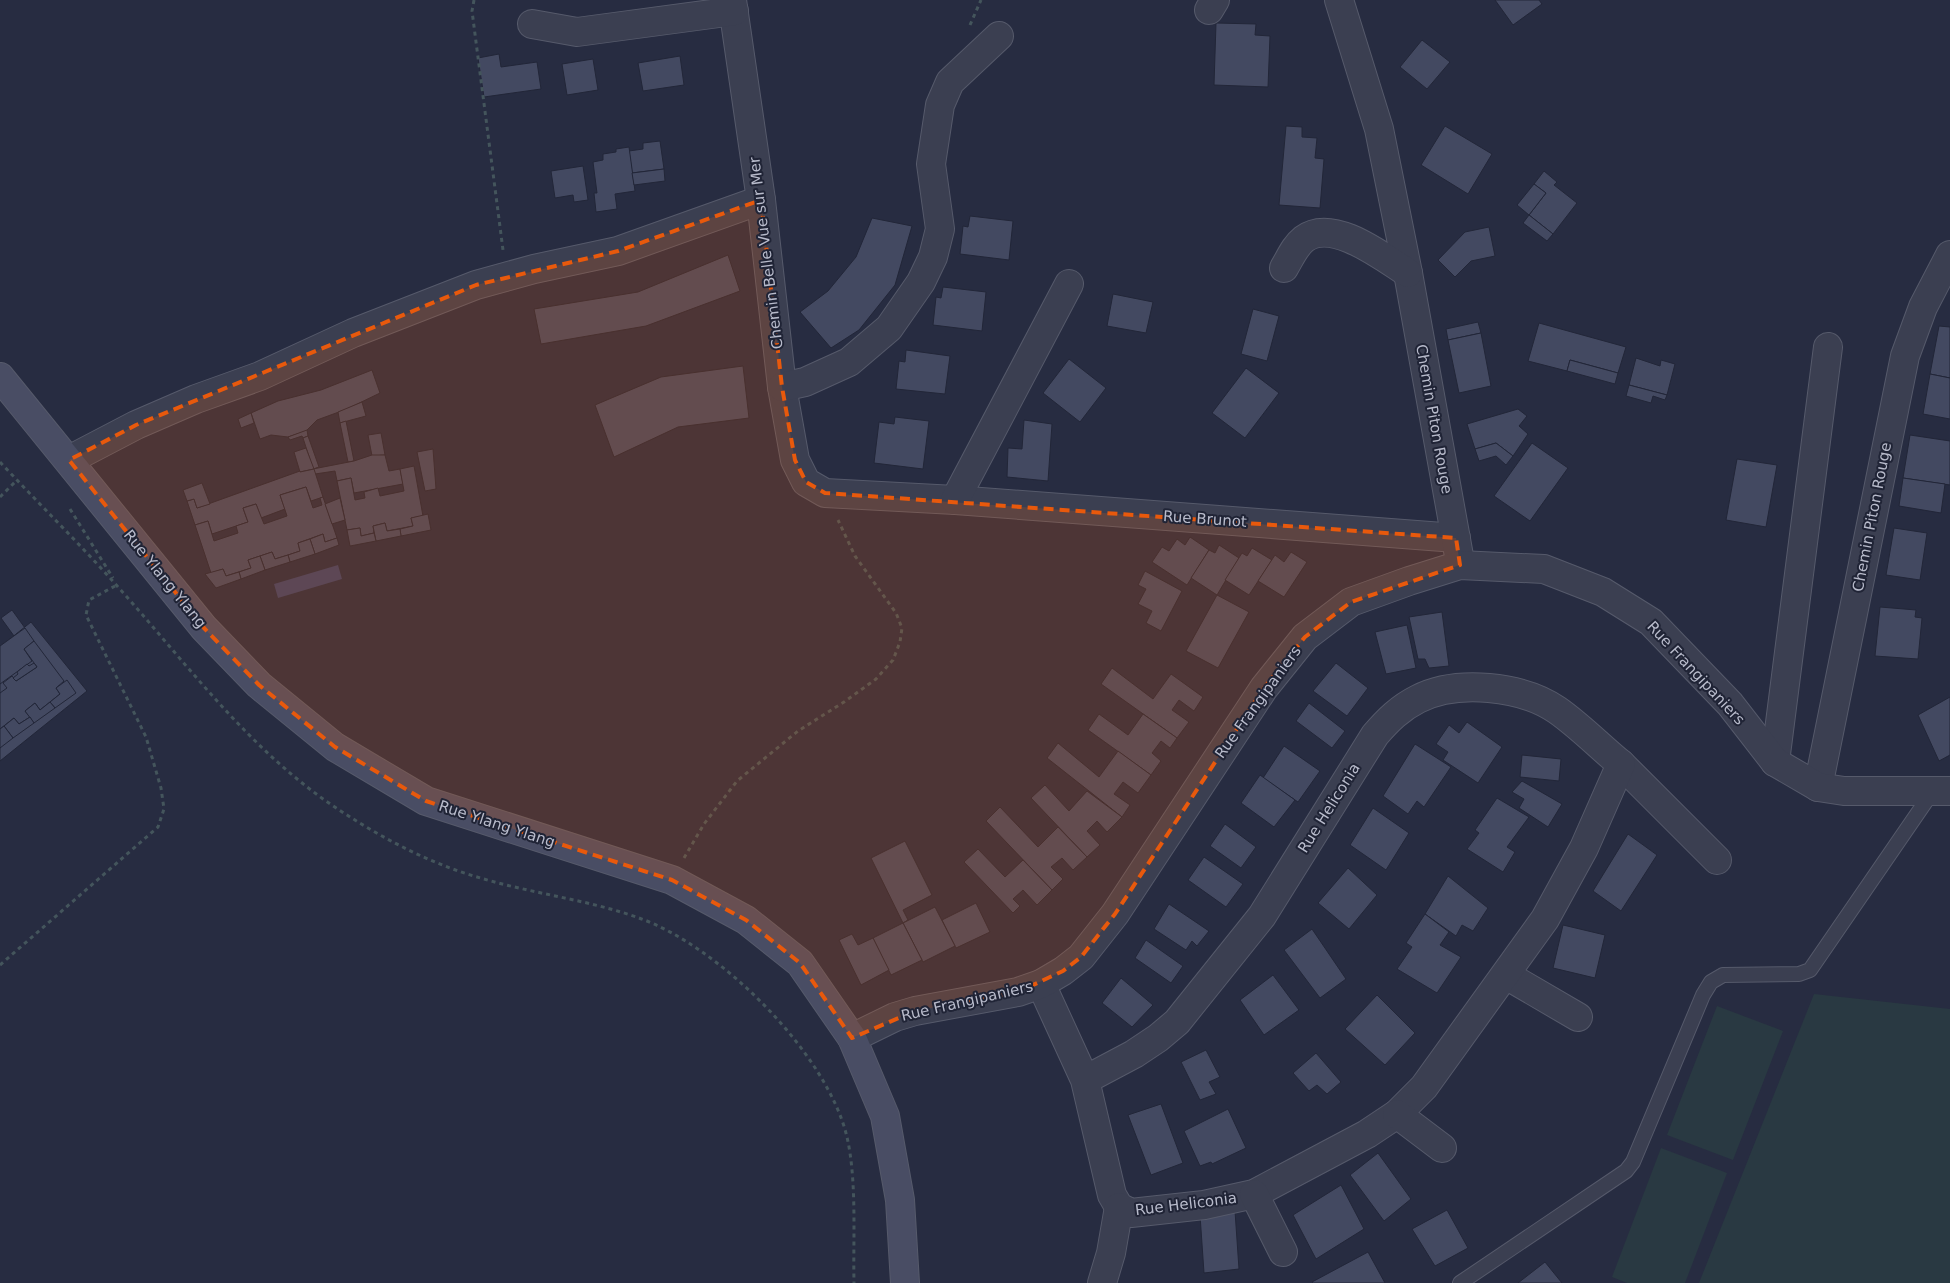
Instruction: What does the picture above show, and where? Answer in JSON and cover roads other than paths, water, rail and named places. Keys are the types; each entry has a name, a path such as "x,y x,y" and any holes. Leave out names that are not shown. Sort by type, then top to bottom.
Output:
{"street":[{"name":"Chemin Piton Rouge","path":"1339,0 1379,129 1408,273 1460,565"},
{"path":"532,24 577,32 733,6"},
{"name":"Chemin Belle Vue sur Mer","path":"733,6 761,200 782,388 796,460 806,482 826,493"},
{"path":"782,388 805,382 849,362 889,328 921,282 933,257 940,230 931,164 940,105 950,82 1000,36"},
{"path":"69,460 136,424 188,402 260,376 353,333 414,308 476,285 618,251 761,200"},
{"path":"1284,268 1293,252 1304,239 1315,234 1329,233 1341,234 1352,239 1408,273"},
{"name":"Chemin Piton Rouge","path":"1818,787 1905,356 1923,307 1950,255"},
{"path":"955,500 1069,284"},
{"path":"1775,762 1828,347"},
{"name":"Rue Ylang Ylang","path":"0,377 204,628 260,685 335,747 426,802 672,880 746,920 800,963 852,1038 885,1116 900,1200 905,1283"},
{"name":"Rue Brunot","path":"826,493 955,500 1456,538"},
{"name":"Rue Frangipaniers","path":"852,1038 895,1017 915,1011 1018,992 1041,984 1063,972 1081,957 1115,914 1264,688 1305,638 1351,602 1460,565 1544,570 1602,592 1651,622 1730,704 1775,762 1818,787 1844,791 1941,791"},
{"name":"Rue Heliconia","path":"1085,1080 1134,1054 1158,1038 1176,1022 1262,916 1375,736 1393,714 1419,698 1449,689 1491,688 1526,695 1557,710 1621,764 1717,860"},
{"name":"Rue Heliconia","path":"1041,984 1085,1080 1112,1195 1119,1207 1132,1213 1144,1212 1204,1205 1254,1194 1367,1134 1397,1114 1424,1087 1545,919 1576,864 1621,764"},
{"path":"1506,975 1578,1017"},
{"path":"1397,1114 1442,1148"},
{"name":"Rue Heliconia","path":"1254,1194 1283,1252"},
{"name":"Rue Heliconia","path":"1102,1283 1111,1253 1119,1207"}],"lane":[{"path":"1460,1283 1626,1171 1633,1162 1703,995 1711,982 1723,976 1799,974 1810,970 1941,791"}],"water":[{"path":"338,565 342,579 278,598 274,584"}]}
